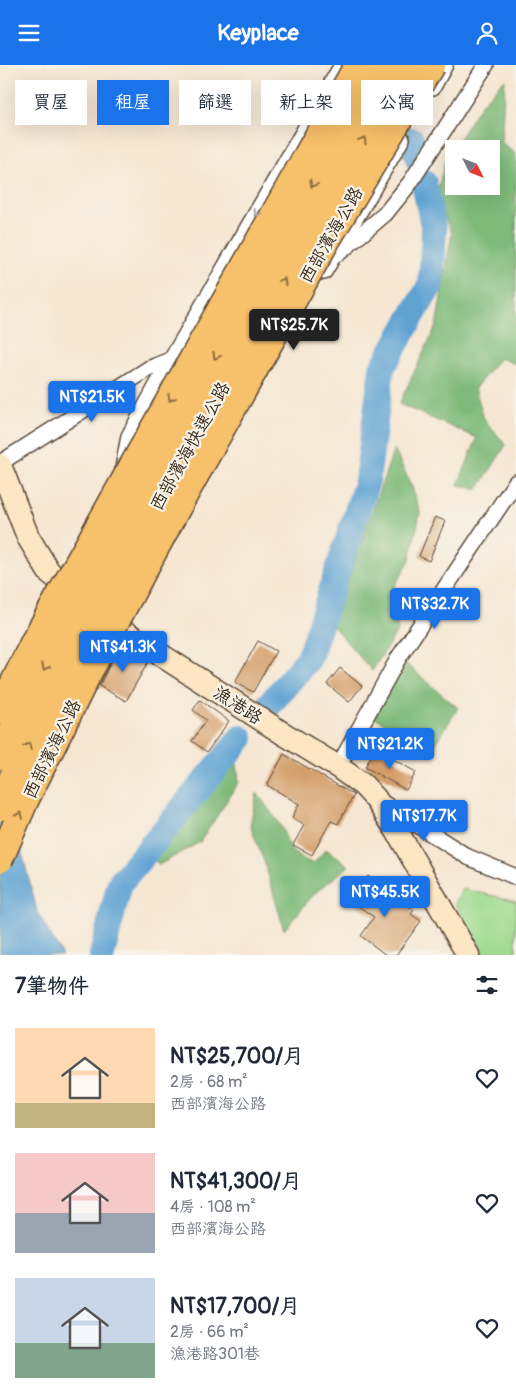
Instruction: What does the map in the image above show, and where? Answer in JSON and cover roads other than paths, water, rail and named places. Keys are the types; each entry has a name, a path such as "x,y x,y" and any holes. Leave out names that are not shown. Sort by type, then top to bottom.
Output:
{"highway":[{"name":"西部濱海快速公路","path":"0,755 92,575 380,65"},
{"name":"西部濱海快速公路","path":"0,806 36,730 191,443 405,65"}],"main road":[{"path":"0,709 34,640 357,65"},
{"name":"西部濱海公路","path":"0,860 26,800 90,671 175,513 326,243 432,65"}],"street":[{"path":"73,591 113,514 129,436 342,65"},
{"path":"104,615 149,531 216,451 445,65"},
{"path":"330,261 385,214 410,183 486,65"},
{"path":"0,464 148,369 171,360"},
{"name":"漁港路","path":"0,464 28,537 49,572 125,632 338,767 363,785 375,798 397,831 468,955"},
{"path":"338,767 399,657 516,482"},
{"path":"375,798 468,857 516,877"}],"water":[{"path":"0,768 38,914 62,955 0,955"}],"waterway":[{"path":"412,140 418,159"},
{"path":"269,705 309,658 367,481 382,368 431,284 434,230 424,183"},
{"path":"102,955 120,883 241,738"}]}
